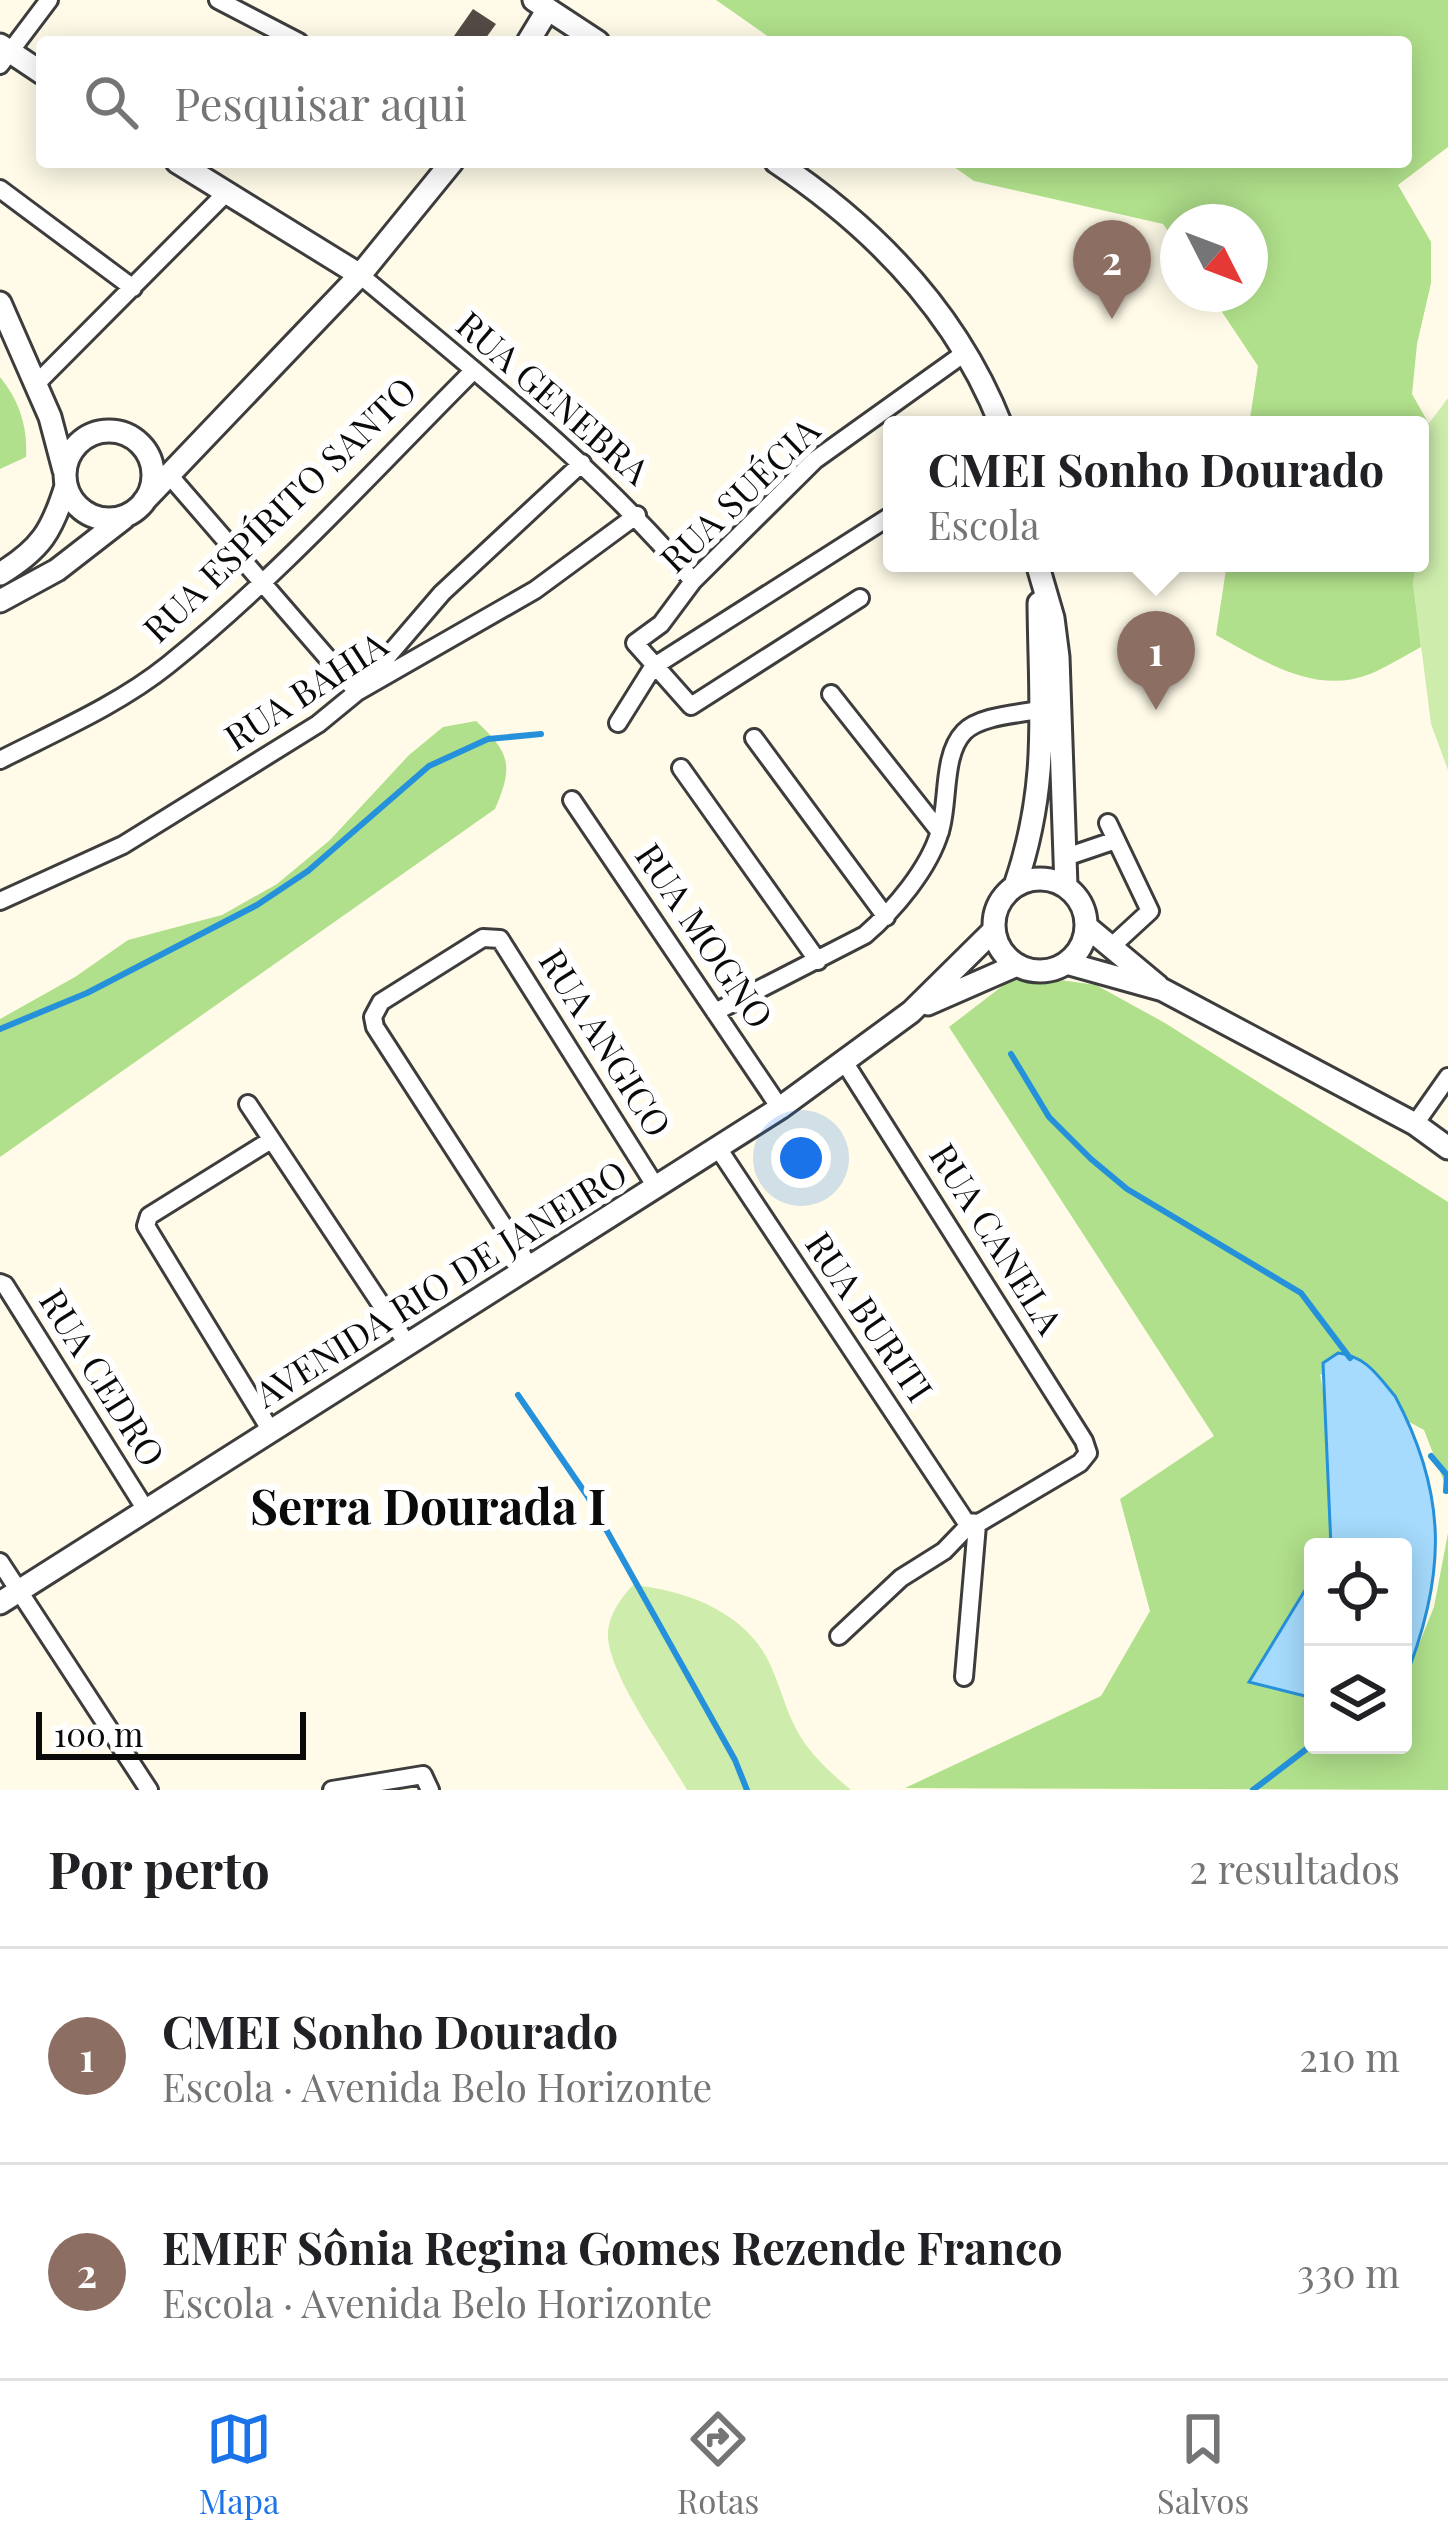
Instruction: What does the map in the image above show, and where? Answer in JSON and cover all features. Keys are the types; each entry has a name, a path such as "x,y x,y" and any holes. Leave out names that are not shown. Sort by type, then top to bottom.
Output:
{"street":[{"path":"36,70 3,54 49,0"},
{"path":"218,0 287,36"},
{"path":"530,36 541,4 589,36"},
{"path":"187,168 360,275"},
{"path":"0,601 57,570 137,507 360,275 447,168"},
{"path":"783,168 896,259 929,296 966,352 997,416"},
{"path":"0,189 133,288"},
{"path":"35,384 225,194"},
{"name":"RUA GENEBRA","path":"360,275 582,463 637,515 693,581"},
{"path":"0,303 50,417 66,480 77,506 97,517 119,518 137,507 151,487 152,464 140,444 121,433 88,436 71,452 66,480 54,525 37,548 0,574"},
{"name":"RUA SUÉCIA","path":"653,667 635,643 661,624 693,581 815,460 966,352"},
{"name":"RUA ESPÍRITO SANTO","path":"0,760 105,706 166,667 261,583 474,370"},
{"path":"169,476 357,692 442,593 582,463"},
{"name":"RUA BAHIA","path":"2,896 123,845 318,724 357,692 535,590 637,515"},
{"path":"618,723 653,667 883,521"},
{"path":"1015,886 1040,878 1066,886 1081,904 1086,926 1080,946 1066,962 1042,971 1017,965 1002,950 994,931 998,906 1015,886 1036,818 1044,710 1038,572"},
{"path":"1039,572 1058,657 1066,886"},
{"path":"653,667 691,706 860,598"},
{"path":"831,694 940,832"},
{"path":"716,1012 865,935 886,917 940,832 955,748 964,733 979,724 1044,710"},
{"path":"754,738 886,917"},
{"path":"681,768 818,961"},
{"name":"RUA MOGNO","path":"572,800 780,1108"},
{"path":"1066,857 1112,832 1150,911 1112,946"},
{"path":"1086,926 1163,990"},
{"name":"AVENIDA RIO DE JANEIRO","path":"9,1598 780,1108 911,1012 994,931"},
{"name":"RUA ANGICO","path":"530,1267 379,1034 373,1017 381,1002 483,938 495,937 507,947 656,1187"},
{"path":"1066,962 1163,990 1415,1124 1448,1148"},
{"name":"AVENIDA RIO DE JANEIRO","path":"911,1012 1017,965"},
{"name":"RUA CANELA","path":"845,1063 1088,1453 1080,1463 971,1524"},
{"path":"1415,1124 1448,1077"},
{"path":"248,1105 408,1345"},
{"path":"271,1139 149,1216 146,1226 271,1431"},
{"name":"RUA BURITI","path":"718,1148 971,1524"},
{"name":"RUA CEDRO","path":"0,1283 146,1510"},
{"path":"839,1636 901,1578 944,1551 971,1524"},
{"path":"964,1677 971,1524"},
{"path":"0,1562 9,1598 149,1790"},
{"path":"332,1790 423,1774 429,1784"}],"green space":[{"path":"716,0 1448,0 1448,147 1398,185 1431,242 1431,283 1412,394 1424,416 1250,416 1258,366 1222,312 1268,312 1268,204 1160,204 1160,223 974,181 956,168 1412,168 1412,36 767,36"},
{"path":"0,377 21,414 26,457 0,469"},
{"path":"1448,398 1448,770 1431,724 1413,583 1415,572 1429,572 1429,423"},
{"path":"1226,572 1415,572 1421,647 1349,680 1329,681 1290,672 1216,635"},
{"path":"476,721 496,742 505,761 505,781 495,809 0,1157 0,1019 75,977 128,940 222,915 277,884 330,840 409,755 443,727"},
{"path":"1018,974 1096,985 1165,1023 1448,1202 1448,1492 1424,1430 1320,1374 1327,1412 1333,1538 1304,1538 1304,1592 1250,1682 1304,1696 1304,1754 1412,1754 1412,1662 1434,1607 1448,1533 1448,1790 905,1788 1101,1696 1150,1611 1120,1499 1214,1436 949,1027"},
{"path":"633,1585 691,1598 742,1627 767,1658 800,1736 851,1790 687,1790 631,1699 609,1645 614,1612"}],"water":[{"path":"1338,1353 1348,1355 1377,1374 1395,1396 1425,1468 1432,1502 1434,1572 1412,1659 1412,1538 1331,1538 1323,1363"},
{"path":"1304,1592 1304,1696 1249,1682"}],"building":[{"path":"473,9 496,24 487,36 454,36"}],"waterway":[{"path":"0,1029 87,993 257,905 308,871 429,766 488,739 541,734"},
{"path":"1011,1054 1049,1117 1091,1159 1127,1189 1301,1293 1350,1358"},
{"path":"518,1395 588,1497 735,1760 747,1790"},
{"path":"1431,1456 1447,1475 1446,1491"},
{"path":"1253,1790 1304,1751"}],"place":[{"name":"EMEF Sônia Regina Gomes Rezende Franco","path":"1112,319"},
{"name":"CMEI Sonho Dourado","path":"1156,710"}],"district":[{"name":"Serra Dourada I","path":"428,1508"}]}
